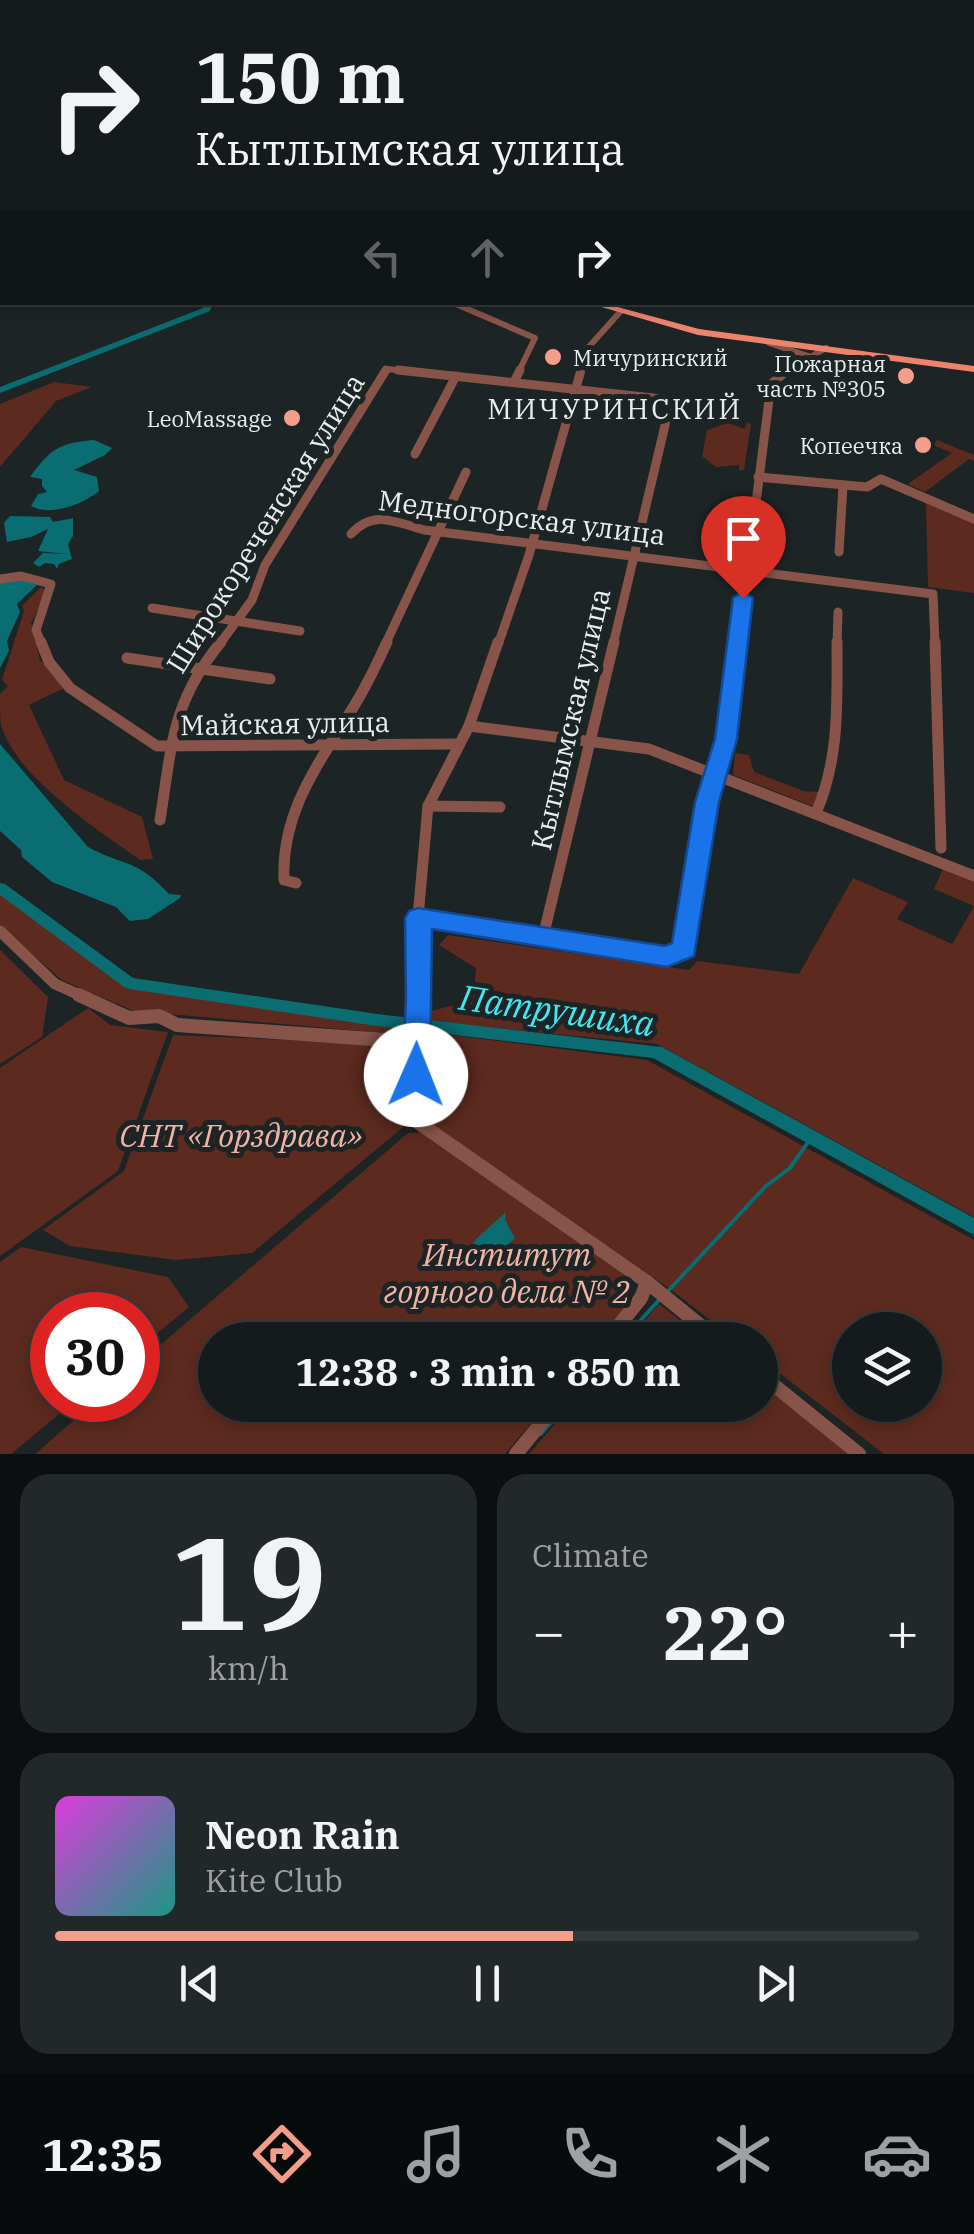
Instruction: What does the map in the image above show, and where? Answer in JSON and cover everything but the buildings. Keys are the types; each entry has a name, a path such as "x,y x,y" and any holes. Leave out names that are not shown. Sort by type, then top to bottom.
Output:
{"main road":[{"path":"598,305 698,332 974,369"}],"street":[{"path":"459,305 535,338 514,382"},
{"path":"620,312 590,344 532,545 468,726 428,806 418,918 412,1118 647,1282 696,1322"},
{"path":"744,339 810,357"},
{"path":"418,918 667,956 679,954 684,948 707,802 726,739 771,384 826,348"},
{"name":"Широкореченская улица","path":"160,820 184,697 236,622 264,576 265,565 387,369 456,376"},
{"path":"415,454 456,376 575,388"},
{"name":"Кытлымская улица","path":"543,937 648,485 672,400 575,388"},
{"path":"296,882 284,880 281,861 294,807 326,745 348,719 366,686 466,472"},
{"path":"758,477 867,487 881,478 974,519"},
{"path":"839,552 843,486"},
{"name":"Медногорская улица","path":"351,534 362,519 370,516 439,532 532,545 933,594 941,848"},
{"name":"Майская улица","path":"0,579 20,576 52,586 36,630 49,662 70,688 157,746 458,744"},
{"path":"152,608 300,631"},
{"path":"816,814 833,764 838,612"},
{"path":"127,658 270,679"},
{"path":"468,726 495,733 592,739 648,749 716,772 974,876"},
{"path":"428,806 500,807"},
{"path":"0,930 55,984 129,1018 160,1016 177,1025 400,1040 416,1036"},
{"path":"622,1322 641,1298 647,1282"},
{"path":"778,1389 859,1454"},
{"path":"516,1454 542,1422"}],"green space":[{"path":"54,382 92,387 56,401 0,467 0,404"},
{"path":"728,423 745,429 746,423 751,424 744,470 739,470 739,465 716,467 702,456 707,430"},
{"path":"937,440 974,455 974,461 969,459 925,492 908,484 952,453 933,445"},
{"path":"926,503 974,523 974,593 928,587"},
{"path":"41,587 47,591 31,623 40,660 64,688 29,705 64,780 142,817 153,859 140,860 60,801 23,764 1,725 0,694 8,686 2,680 24,611 22,606"},
{"path":"735,753 749,755 754,772 804,791 823,792 815,807 733,775"},
{"path":"944,866 974,879 974,906 934,889"},
{"path":"853,878 908,902 897,919 952,944 974,906 974,1217 657,1044 426,1021 427,1012 473,1000 476,968 439,945 448,935 689,970 697,961 799,974"},
{"path":"0,894 125,987 413,1028 396,1034 134,1011 62,980 0,927"},
{"path":"0,950 48,997 42,1037 0,1064"},
{"path":"88,1008 110,1025 168,1032 118,1171 0,1256 0,1068"},
{"name":"СНТ «Горздрава»","path":"173,1035 408,1045 408,1123 252,1253 176,1260 70,1246 43,1230 124,1171"},
{"path":"450,1035 647,1060 974,1240 974,1454 884,1454 843,1422 942,1422 942,1312 832,1312 832,1414 778,1372 778,1322 713,1322 429,1122 426,1088 436,1053"},
{"name":"Институт горного дела № 2","path":"427,1132 631,1279 628,1304 614,1322 198,1322 198,1422 532,1422 505,1454 35,1454 72,1422 160,1422 160,1345 408,1133"},
{"path":"21,1247 168,1277 189,1307 160,1331 160,1292 30,1292 30,1422 50,1422 11,1454 0,1454 0,1262"},
{"path":"659,1304 682,1322 644,1322"},
{"path":"778,1397 851,1454 529,1454 556,1422 778,1422"}],"water":[{"path":"94,440 112,448 74,470 97,477 99,491 66,508 48,510 31,506 38,494 47,492 42,479 30,477 44,460 63,446"},
{"path":"10,516 50,517 53,522 73,518 73,536 68,544 72,559 59,564 57,569 54,564 39,567 33,563 43,553 66,554 38,551 48,529 7,542 4,523"},
{"path":"19,579 37,585 17,604 20,612 0,668 0,582"},
{"path":"0,744 88,847 139,869 169,894 181,895 180,898 148,919 130,921 116,907 52,882 22,857 21,850 0,831"},
{"path":"506,1212 505,1220 515,1238 478,1272 463,1259 476,1239"}],"waterway":[{"name":"Патрушиха","path":"0,390 207,309 208,305"},
{"name":"Патрушиха","path":"0,888 129,983 377,1020 656,1052 974,1227"},
{"path":"668,1291 766,1186 790,1168 811,1138"},
{"path":"639,1322 659,1300"},
{"path":"541,1434 551,1422"}],"place":[{"name":"Мичуринский","path":"553,357"},
{"name":"Пожарная часть №305","path":"906,376"},
{"name":"LeoMassage","path":"292,418"},
{"name":"Копеечка","path":"923,445"}],"district":[{"name":"МИЧУРИНСКИЙ","path":"615,408"}],"route":[{"path":"416,1075 420,999 418,918 667,956 679,954 684,948 707,802 726,739 743,598"}]}
